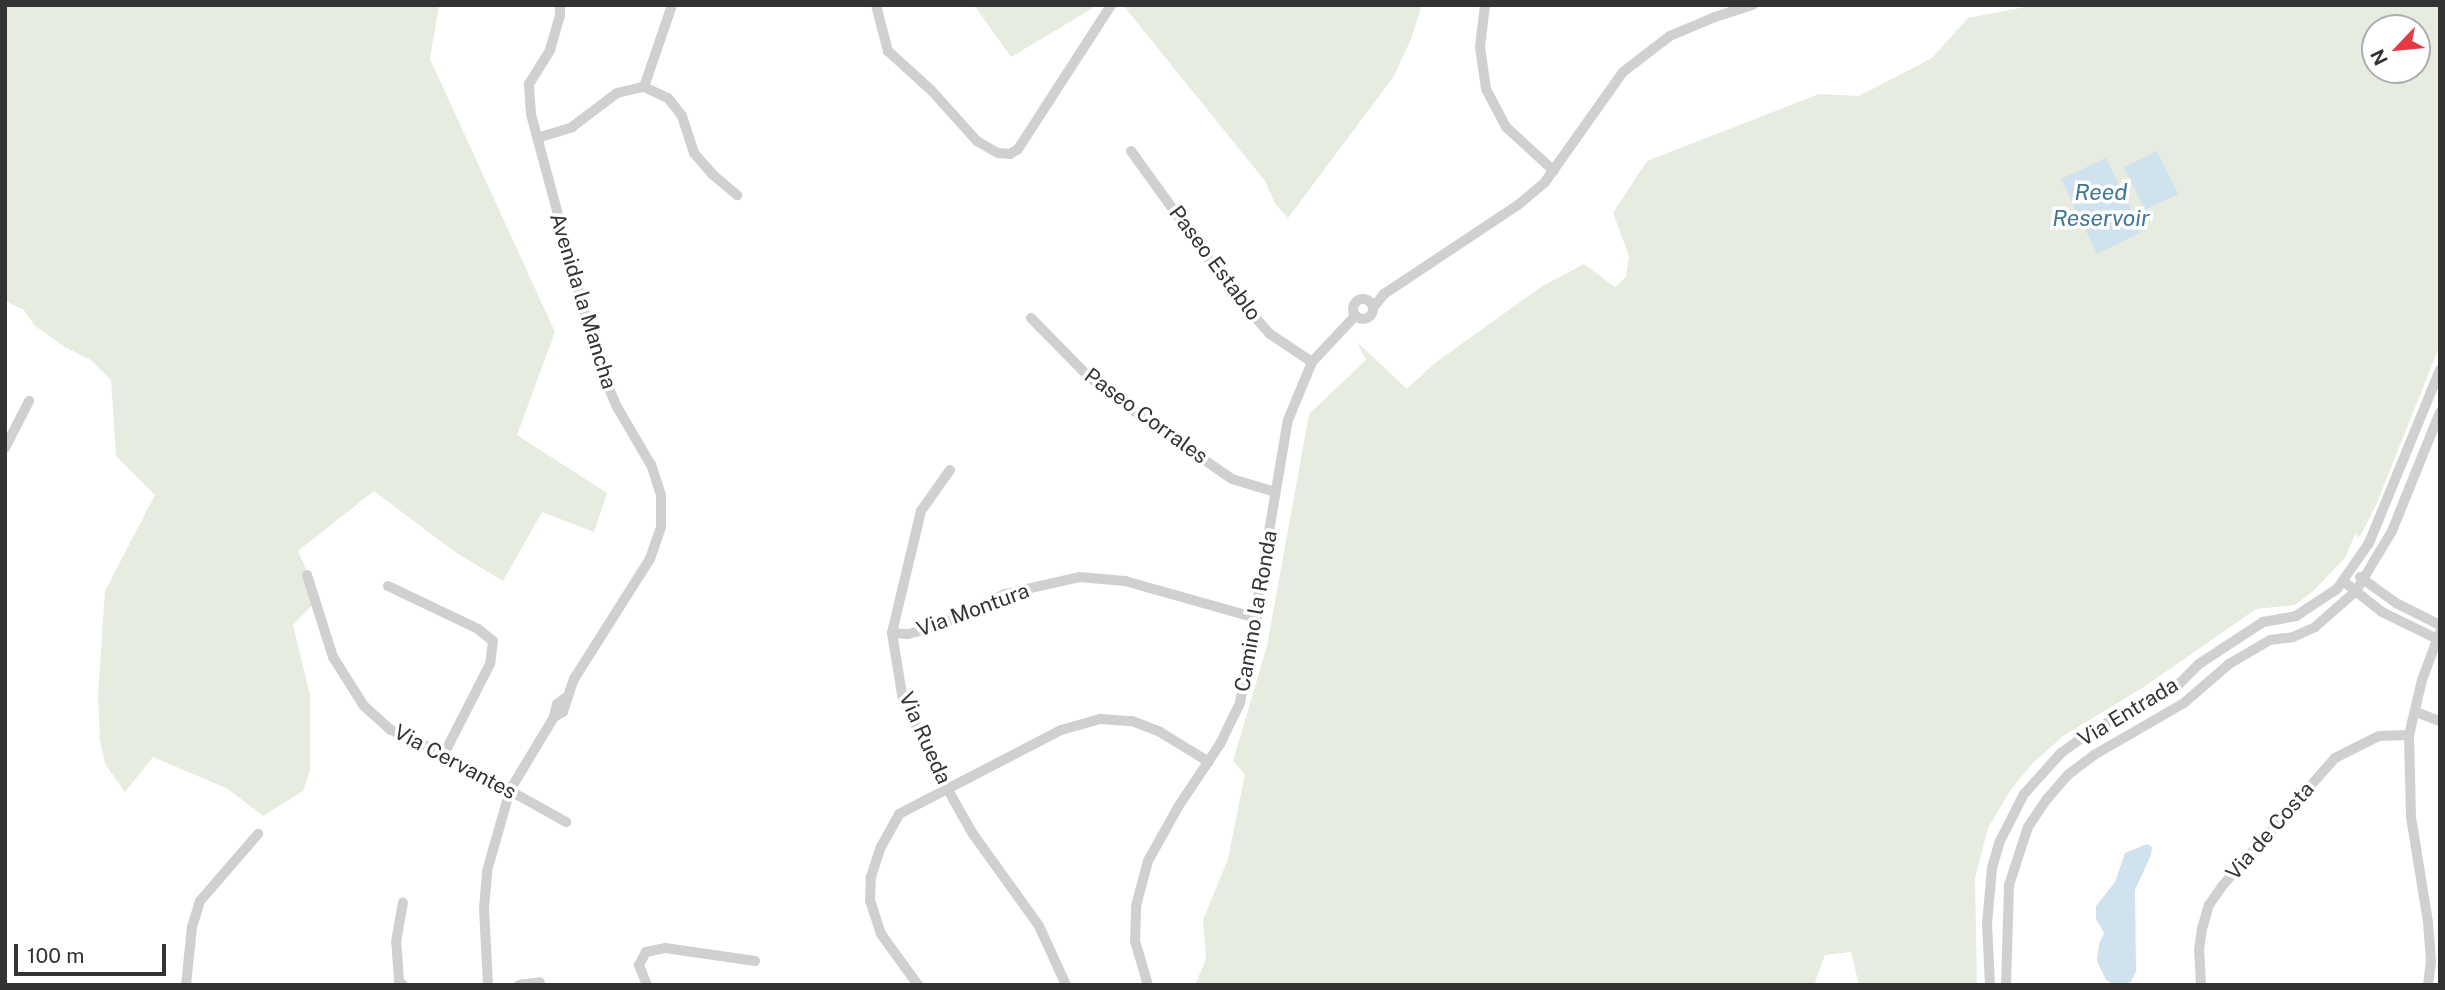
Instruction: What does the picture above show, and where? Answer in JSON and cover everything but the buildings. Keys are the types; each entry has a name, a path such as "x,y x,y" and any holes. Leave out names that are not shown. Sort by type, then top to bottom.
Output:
{"street":[{"name":"Avenida la Mancha","path":"488,985 484,908 486,871 510,790 554,717 556,704 568,695 618,604 650,559 661,527 661,495 651,465 616,405 597,359 531,114 529,84 550,50 560,16 560,5"},
{"path":"643,87 673,5"},
{"path":"876,5 888,51 977,141 998,153 1010,155 1018,149 1111,5"},
{"path":"1485,5 1480,47 1481,68 1490,98 1506,127 1554,171"},
{"name":"Camino la Ronda","path":"1355,316 1367,318 1384,294 1518,205 1554,171 1585,121 1623,72 1670,36 1715,17 1754,5"},
{"path":"537,138 572,127 617,93 643,87 668,98 682,116 694,153 712,174 737,195"},
{"name":"Paseo Establo","path":"1131,151 1235,295 1270,334 1312,362"},
{"name":"Camino la Ronda","path":"1148,985 1135,941 1136,906 1148,862 1178,807 1209,762 1240,703 1257,618 1288,420 1312,362 1355,316 1354,304 1384,294"},
{"path":"1365,299 1373,308"},
{"name":"Paseo Corrales","path":"1031,318 1111,395 1232,479 1275,492"},
{"name":"Via Entrada","path":"1990,985 1987,923 1992,868 1999,843 2024,794 2070,747 2180,683 2194,668 2263,622 2306,611 2337,589 2369,543 2440,370"},
{"path":"5,448 29,401"},
{"name":"Via Entrada","path":"2006,985 2008,885 2028,827 2069,774 2094,755 2184,703 2229,664 2270,640 2293,637 2315,627 2356,591 2392,531 2440,412"},
{"name":"Via Rueda","path":"950,470 921,511 892,633 903,700 973,834 1039,926 1066,985"},
{"path":"2352,570 2396,603 2440,625"},
{"name":"Via Cervantes","path":"307,575 333,657 364,706 391,730 444,754 566,822"},
{"name":"Via Montura","path":"892,633 908,634 937,627 1005,594 1079,577 1125,580 1257,618"},
{"path":"2343,581 2382,612 2438,635 2409,735 2411,817 2428,922 2431,962 2428,985"},
{"path":"387,586 478,628 493,641 490,664 444,754"},
{"path":"2287,618 2293,637"},
{"name":"Via Entrada","path":"2194,668 2207,684"},
{"path":"2416,712 2440,721"},
{"path":"918,985 881,934 870,901 872,877 881,847 899,814 1061,730 1100,719 1132,721 1160,733 1209,762"},
{"name":"Via de Costa","path":"2201,985 2199,950 2202,929 2209,905 2223,884 2335,758 2379,736 2409,735"},
{"path":"186,985 192,927 200,901 258,834"},
{"path":"403,903 396,942 399,981 403,985"},
{"path":"647,985 639,965 646,952 665,948 755,961"},
{"path":"519,985 540,982"}],"shaded area":[{"path":"5,5 439,5 430,59 555,332 517,435 607,493 594,532 542,512 503,581 455,552 374,491 298,551 319,598 293,625 310,695 310,770 303,791 263,816 228,789 153,757 125,792 105,764 100,740 98,696 105,591 155,495 116,456 111,380 91,360 65,347 35,326 24,310 5,301"},
{"path":"974,5 1098,5 1011,57"},
{"path":"1123,5 1422,5 1411,39 1394,76 1288,218 1276,205 1265,181"},
{"path":"2035,5 2440,5 2440,345 2376,505 2361,535 2357,537 2356,532 2345,558 2312,592 2295,605 2256,609 2144,687 2063,736 2031,765 2010,791 1988,828 1975,878 1977,985 1859,985 1851,952 1825,955 1814,985 1195,985 1206,959 1203,920 1228,859 1245,774 1233,761 1267,646 1309,414 1366,360 1357,342 1407,389 1435,363 1541,287 1584,264 1615,287 1626,277 1629,256 1613,213 1647,161 1819,94 1859,96 1932,58 1968,18"}],"water":[{"path":"2157,151 2178,194 2145,210 2124,167"},
{"name":"Reed Reservoir","path":"2106,158 2142,232 2097,254 2061,179"},
{"path":"2147,844 2152,847 2151,855 2135,890 2136,971 2131,982 2115,985 2106,980 2097,961 2099,944 2104,933 2096,919 2096,906 2115,882 2125,853"}]}
